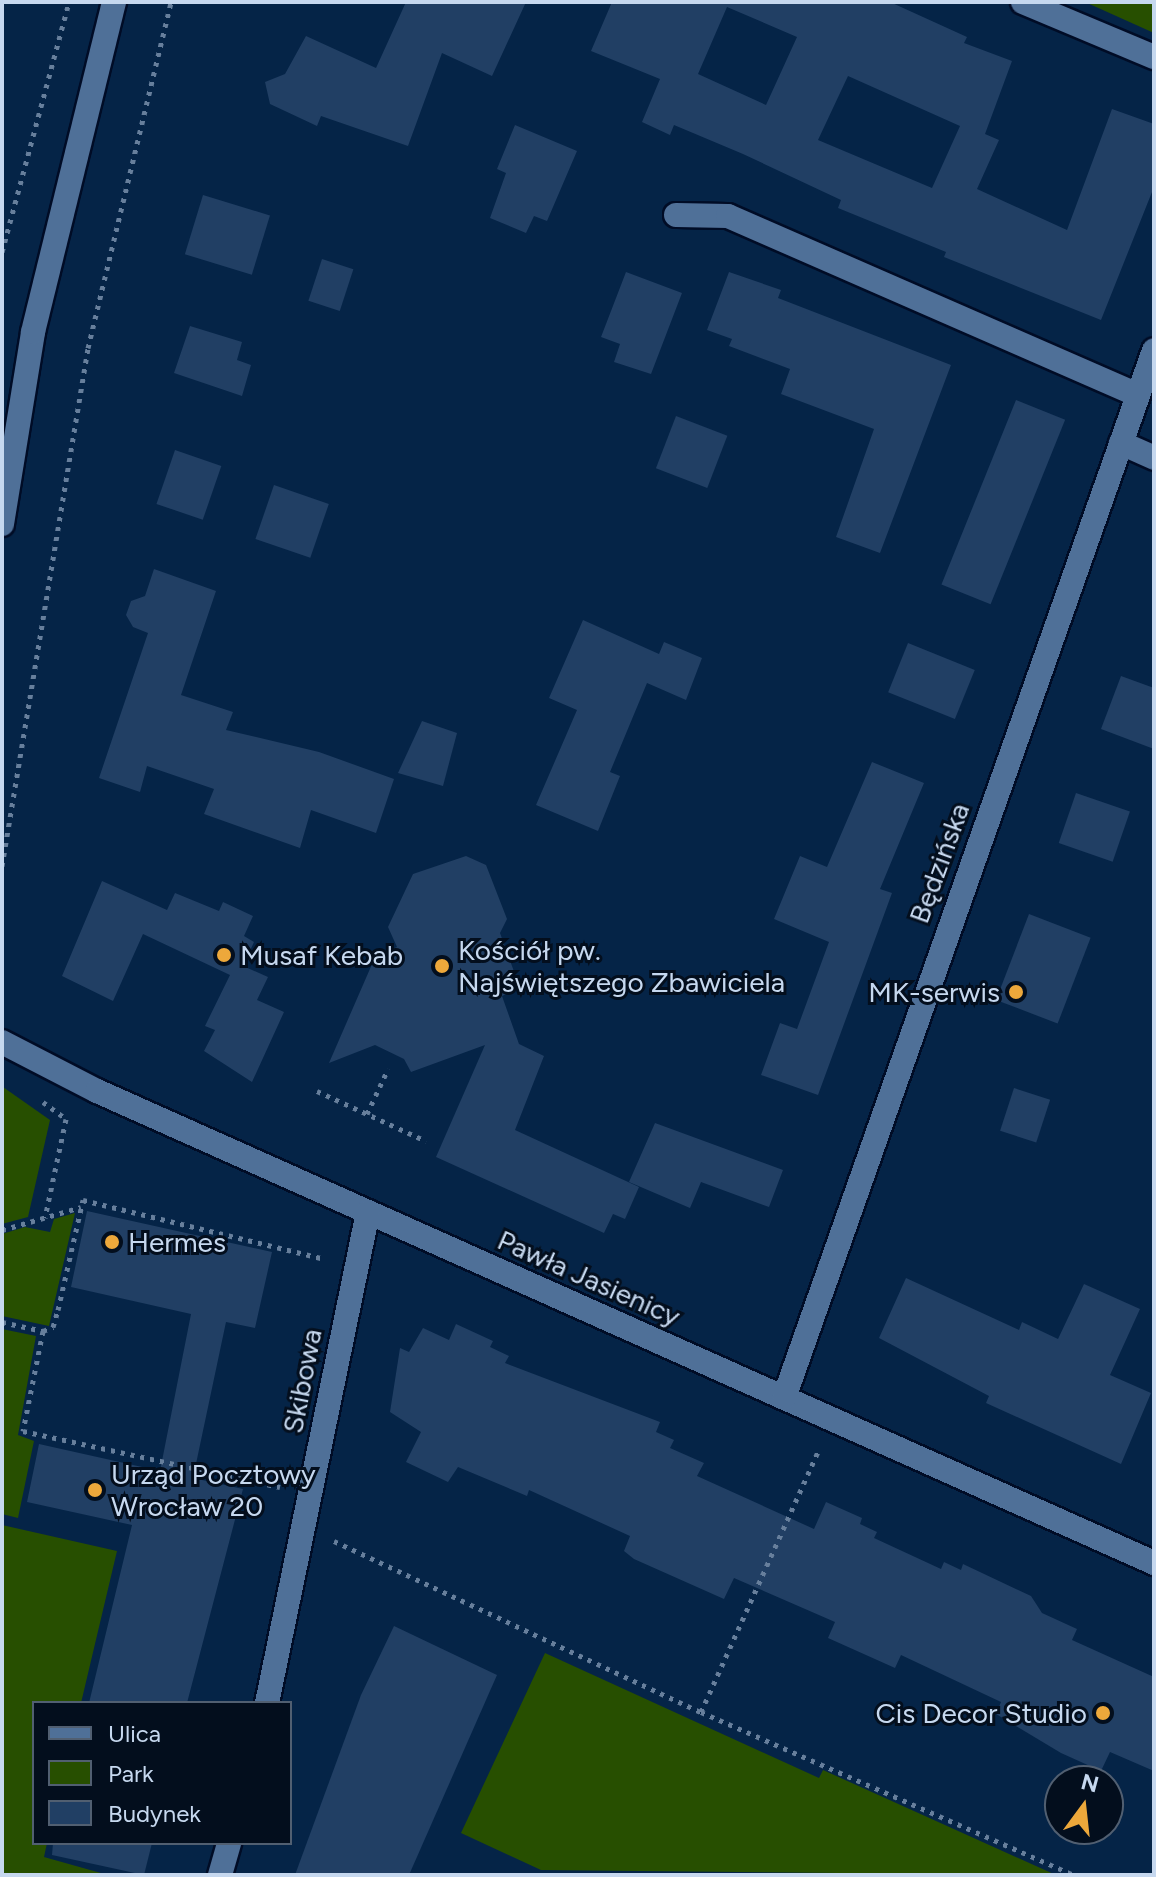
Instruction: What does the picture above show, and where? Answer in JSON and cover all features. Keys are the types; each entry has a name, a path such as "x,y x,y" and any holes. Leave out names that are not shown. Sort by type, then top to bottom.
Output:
{"street":[{"path":"2,524 33,332 114,2"},
{"path":"1023,2 1154,57"},
{"path":"676,215 728,216 1137,395"},
{"name":"Będzińska","path":"784,1398 1154,350"},
{"path":"1121,443 1154,458"},
{"name":"Pawła Jasienicy","path":"2,1042 368,1212 1154,1563"},
{"name":"Skibowa","path":"267,1701 368,1212"},
{"path":"220,1875 228,1845"}],"path":[{"path":"2,252 69,2"},
{"path":"2,866 88,348 171,2"},
{"path":"367,1114 388,1069"},
{"path":"317,1091 426,1141"},
{"path":"45,1218 66,1119"},
{"path":"312,1494 23,1431 43,1331 56,1318 83,1200 325,1259"},
{"path":"2,1230 81,1207"},
{"path":"2,1322 43,1331"},
{"path":"701,1712 832,1419"},
{"path":"303,1529 701,1712 1074,1875"}],"green space":[{"path":"1085,2 1154,2 1154,33"},
{"path":"3,1087 50,1120 28,1217 2,1224"},
{"path":"75,1213 49,1326 2,1316 2,1234 25,1227 50,1232 54,1219"},
{"path":"2,1329 36,1336 18,1435 34,1441 18,1518 2,1514"},
{"path":"2,1525 117,1551 81,1701 32,1701 32,1845 47,1845 44,1857 108,1875 2,1875"},
{"path":"545,1653 819,1778 823,1770 1056,1875 541,1870 461,1833"}],"building":[{"path":"406,2 526,2 492,76 442,53 408,146 321,116 317,126 270,104 265,82 285,74 306,36 376,68"},
{"path":"612,2 890,2 967,37 964,43 1012,61 985,134 999,140 977,189 1067,230 1112,109 1154,124 1154,187 1101,320 944,257 946,252 838,208 841,200 743,154 674,125 670,135 642,122 660,79 591,51","holes":["727,7 797,37 766,105 698,74","848,76 960,126 932,188 818,140"]},
{"path":"515,125 577,151 547,221 534,216 526,233 490,218 506,173 497,169"},
{"path":"203,195 270,215 252,275 185,254"},
{"path":"322,259 353,269 340,311 308,301"},
{"path":"626,272 682,293 651,374 614,362 620,344 601,337"},
{"path":"729,272 781,290 778,298 951,365 880,553 836,537 874,429 781,394 790,369 729,346 732,339 707,330"},
{"path":"190,326 242,342 237,360 251,365 242,396 174,373"},
{"path":"1016,400 1065,420 991,604 941,585"},
{"path":"676,416 727,436 707,488 656,468"},
{"path":"175,450 221,466 203,520 156,504"},
{"path":"274,485 329,504 310,558 255,539"},
{"path":"154,569 216,591 181,695 233,712 226,730 319,752 394,779 376,833 311,810 300,848 204,814 214,789 147,766 140,792 99,778 148,633 133,627 126,615 131,601 145,596"},
{"path":"583,620 659,654 664,642 702,658 686,700 647,683 610,772 620,776 598,831 536,805 577,710 549,698"},
{"path":"908,643 975,670 955,719 888,692"},
{"path":"1121,676 1154,688 1154,749 1101,729"},
{"path":"422,721 457,733 443,786 398,773"},
{"path":"872,762 924,783 880,889 892,893 818,1095 761,1075 780,1023 797,1029 829,942 774,919 800,856 827,867"},
{"path":"1076,793 1130,812 1113,862 1059,843"},
{"path":"466,856 486,865 507,919 500,933 520,988 502,996 519,1044 544,1056 515,1130 639,1187 625,1219 613,1214 604,1233 436,1157 485,1045 411,1072 404,1059 375,1045 329,1063 376,955 397,947 388,927 413,874"},
{"path":"102,881 167,910 175,893 219,911 223,902 253,916 244,936 254,942 243,966 268,977 257,1000 284,1012 252,1082 204,1051 215,1030 205,1026 230,975 143,934 113,1001 62,976"},
{"path":"1029,914 1091,938 1058,1024 996,1000"},
{"path":"1014,1088 1050,1100 1036,1143 1000,1131"},
{"path":"655,1123 783,1170 769,1207 701,1182 690,1208 629,1182"},
{"path":"87,1211 272,1252 255,1328 226,1322 193,1478 243,1489 188,1701 89,1701 132,1525 27,1502 39,1444 160,1471 191,1314 71,1287"},
{"path":"906,1278 1019,1330 1022,1322 1058,1339 1084,1284 1140,1309 1110,1375 1151,1393 1121,1464 986,1403 989,1396 879,1338"},
{"path":"456,1324 493,1341 490,1347 509,1356 505,1363 660,1422 656,1432 674,1440 670,1448 704,1463 697,1476 814,1529 826,1502 862,1518 860,1524 877,1532 874,1538 941,1569 944,1562 961,1570 963,1564 1031,1596 1042,1613 1077,1629 1072,1640 1154,1677 1154,1771 1110,1752 1104,1765 1088,1765 1061,1753 996,1714 1001,1702 901,1655 895,1668 828,1638 835,1622 734,1578 724,1599 634,1559 624,1551 630,1536 529,1490 527,1496 458,1467 448,1482 406,1462 421,1432 390,1412 400,1348 409,1352 423,1328 449,1340"},
{"path":"394,1626 497,1675 409,1875 295,1875 361,1695"},
{"path":"53,1845 152,1845 144,1875 52,1855"}],"place":[{"name":"Musaf Kebab","path":"224,955"},
{"name":"Kościół pw. Najświętszego Zbawiciela","path":"442,966"},
{"name":"MK-serwis","path":"1016,992"},
{"name":"Hermes","path":"112,1242"},
{"name":"Urząd Pocztowy Wrocław 20","path":"95,1490"},
{"name":"Cis Decor Studio","path":"1103,1713"}]}
